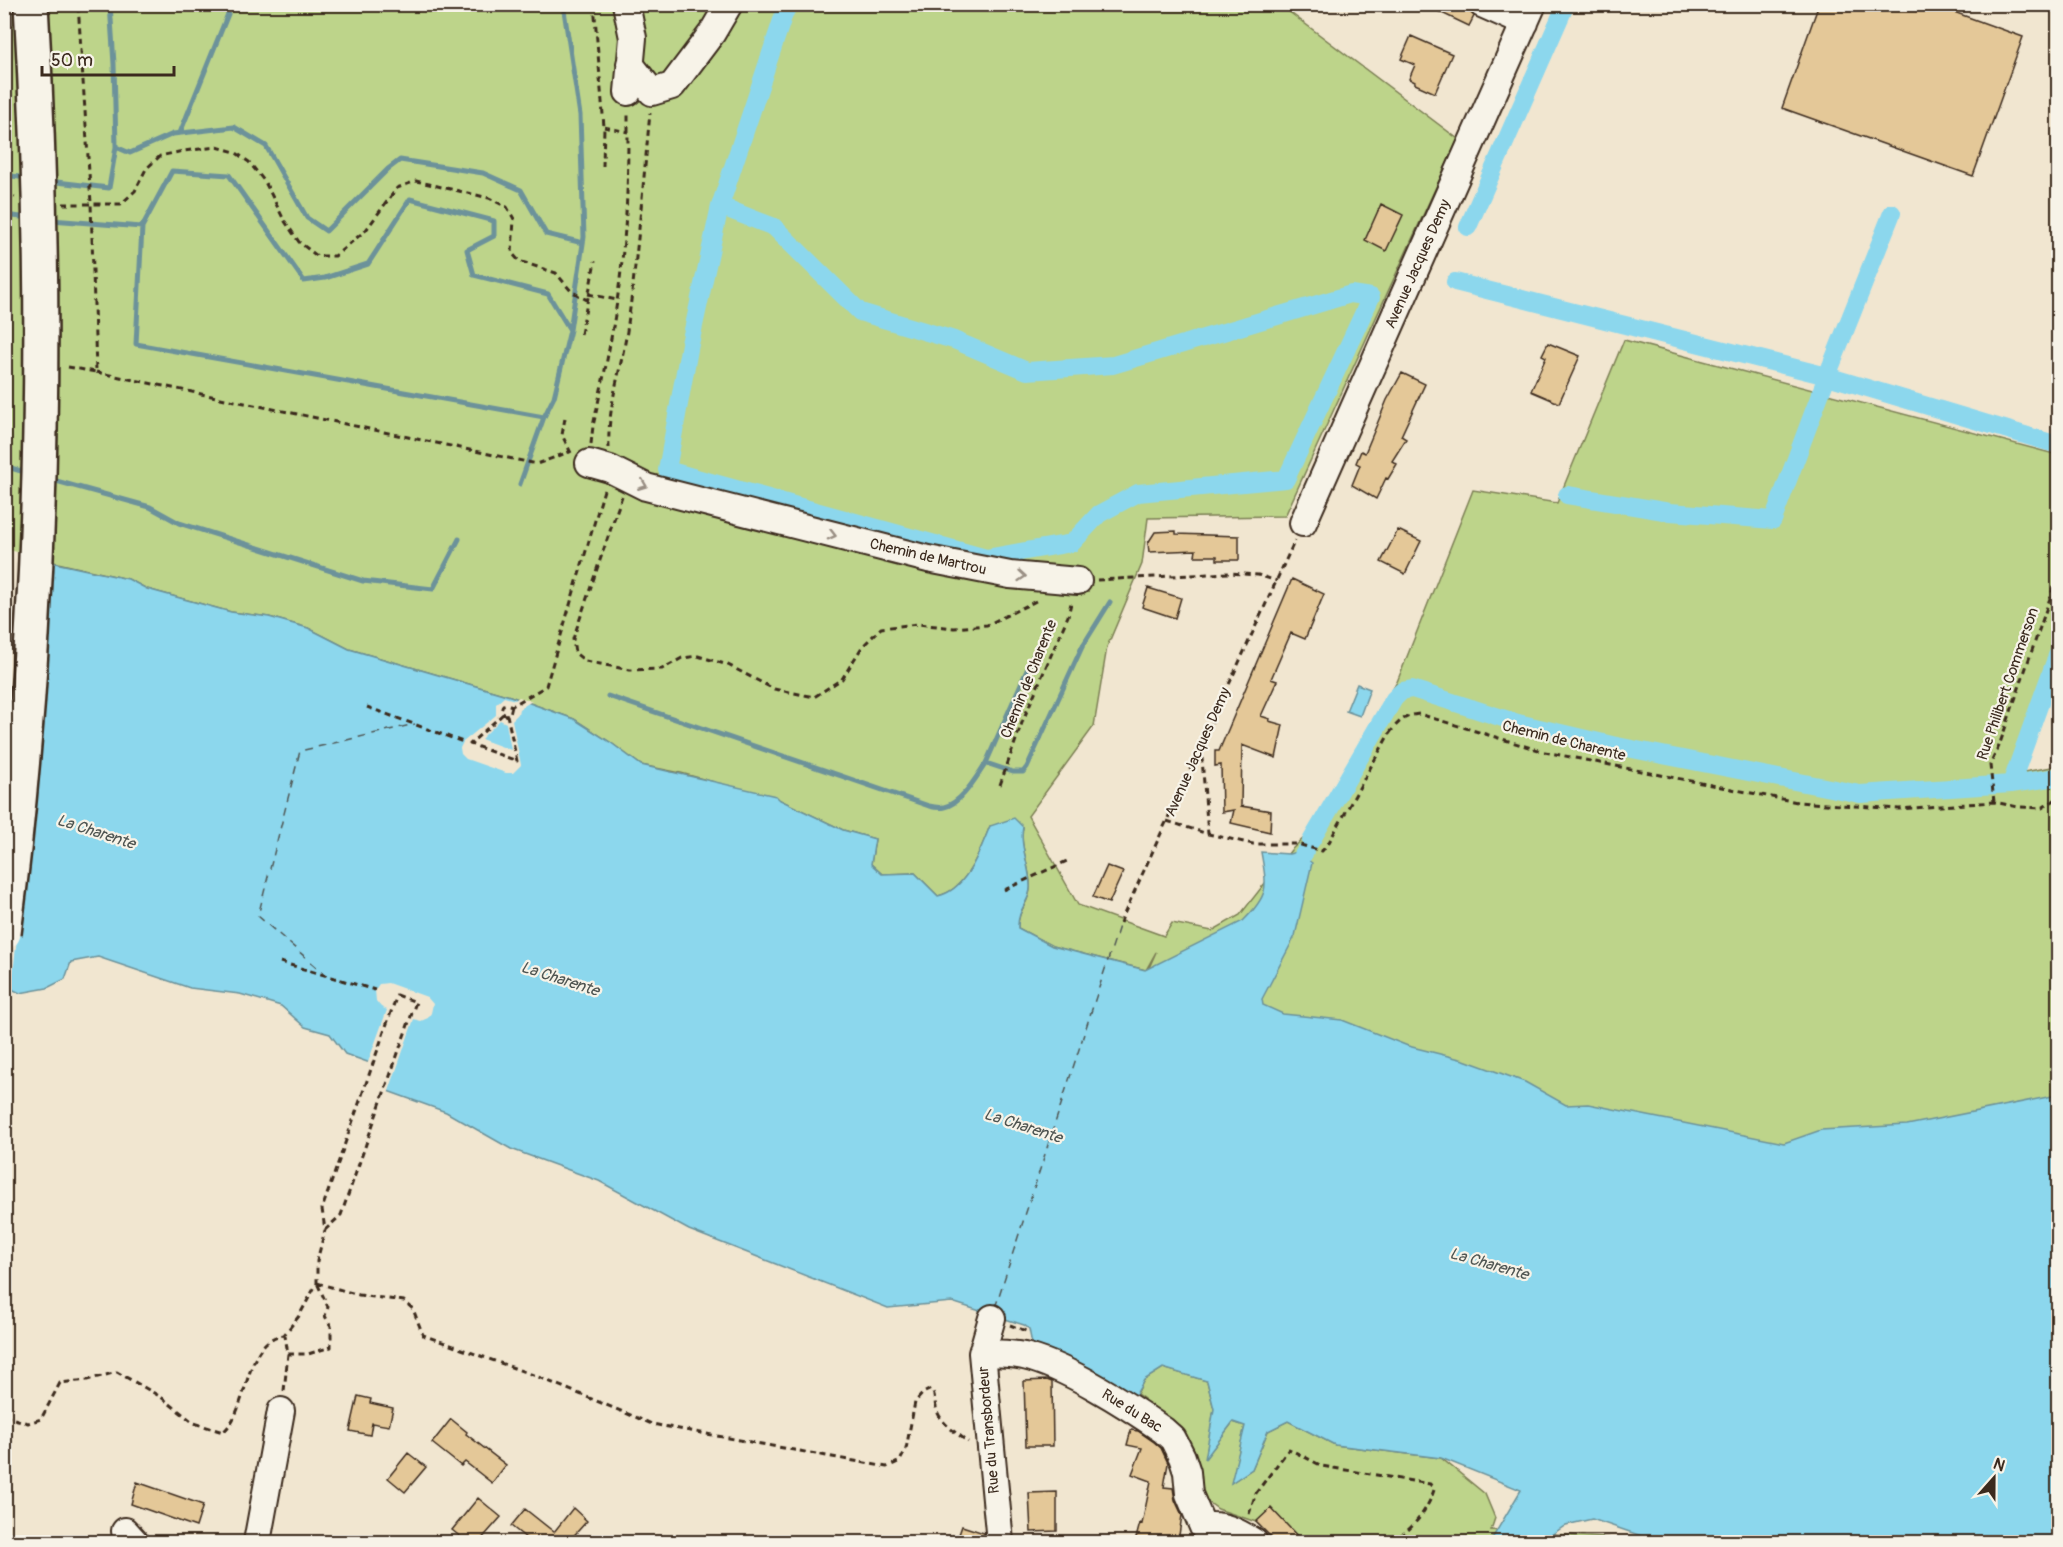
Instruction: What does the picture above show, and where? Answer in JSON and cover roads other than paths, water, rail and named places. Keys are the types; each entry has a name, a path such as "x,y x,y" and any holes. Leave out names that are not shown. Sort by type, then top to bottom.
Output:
{"main road":[{"path":"4,740 19,507 22,359 22,225 10,4"},
{"path":"4,933 22,767 39,493 41,252 38,115 31,4"}],"street":[{"path":"626,4 633,38 630,64 640,92 672,86 712,33 729,4"},
{"path":"1482,4 1529,14"},
{"name":"Avenue Jacques Demy","path":"1303,523 1529,14"},
{"name":"Chemin de Martrou","path":"599,466 645,487 928,559 1010,575 1078,581"},
{"name":"Rue du Transbordeur","path":"992,1318 982,1353 1000,1542"},
{"name":"Rue du Bac","path":"982,1353 1011,1354 1040,1361 1071,1375 1163,1430 1173,1439 1182,1457 1187,1472 1189,1494 1198,1534"},
{"path":"257,1542 281,1411"},
{"path":"1198,1534 1214,1524 1247,1538"}],"water":[{"name":"La Charente","path":"5,552 128,579 147,589 231,612 269,617 308,628 349,649 510,696 574,719 641,765 776,796 843,830 875,839 871,864 882,874 915,873 938,896 957,886 965,878 990,826 1014,818 1023,827 1022,835 1030,880 1029,893 1019,916 1018,928 1052,946 1145,970 1243,921 1252,912 1264,890 1265,874 1261,852 1289,854 1297,852 1312,863 1295,936 1262,999 1263,1005 1283,1014 1342,1020 1408,1046 1464,1060 1525,1082 1566,1105 1588,1104 1784,1143 1821,1130 1907,1125 2058,1095 2058,1538 2048,1542 1659,1542 1592,1519 1566,1525 1541,1542 1490,1542 1521,1490 1441,1458 1335,1445 1288,1421 1268,1431 1252,1469 1231,1483 1245,1426 1233,1422 1205,1459 1214,1409 1207,1381 1163,1368 1144,1380 1130,1405 1033,1349 1029,1329 1024,1325 952,1302 888,1308 689,1230 599,1181 511,1149 446,1112 382,1089 387,1069 345,1054 330,1034 305,1027 281,1006 240,994 190,988 98,957 71,962 65,979 47,988 20,993 5,986"},
{"path":"1357,684 1370,689 1360,716 1346,711"}],"waterway":[{"path":"110,4 116,147 130,153 173,134 234,127 266,146 307,218 326,231 388,169 400,160 483,173 521,190 546,234 583,243"},
{"path":"180,133 232,4"},
{"path":"520,484 544,417 554,397 570,330 584,237 580,115 563,4"},
{"path":"720,206 774,227 860,312 954,340 1027,371 1113,365 1351,294 1371,297 1286,479 1138,493 1099,514 1072,543 986,558 667,470 690,344 720,206 789,4"},
{"path":"1468,227 1566,4"},
{"path":"48,181 109,188 116,147"},
{"path":"544,417 136,344 142,227 172,171 229,175 304,281 325,278 368,264 410,199 494,221 494,236 467,250 474,275 548,294 570,330"},
{"path":"4,175 27,178"},
{"path":"1567,495 1670,512 1773,520 1892,213"},
{"path":"4,215 30,218"},
{"path":"51,220 142,227"},
{"path":"1455,282 1827,376 2058,445"},
{"path":"4,466 28,473"},
{"path":"49,479 150,507 179,523 363,581 433,589 459,539"},
{"path":"986,763 1013,772 1023,772 1027,767 1082,647 1110,602"},
{"path":"608,696 929,806 942,807 951,805 963,795 986,763 1035,652"},
{"path":"2011,784 2058,653"},
{"path":"1311,841 1394,699 1402,691 1412,689 1518,723 1612,745 1860,794 2011,784 2058,777"}]}
